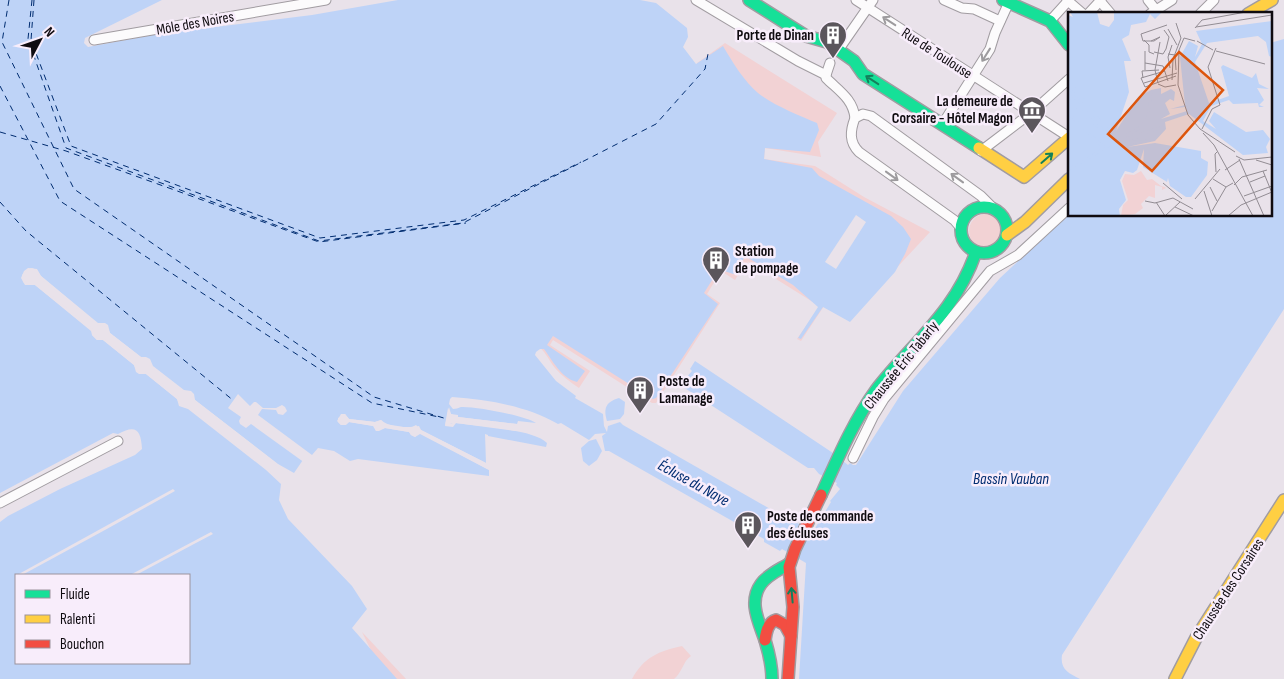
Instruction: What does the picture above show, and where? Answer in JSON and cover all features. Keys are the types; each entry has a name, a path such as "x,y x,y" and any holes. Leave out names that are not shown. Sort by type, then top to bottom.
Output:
{"main road":[{"path":"749,0 806,36 827,42 835,55 854,61 862,73 1024,177 1068,139"},
{"path":"1251,12 1272,0"},
{"path":"1007,1 1050,21 1068,42"},
{"path":"1007,235 1068,181"},
{"path":"984,207 994,209 1004,219 1007,235 1004,242 995,250 984,253 976,252 965,242 961,228 966,216 974,210 984,207"},
{"path":"1004,219 1021,224"},
{"name":"Chaussée Éric Tabarly","path":"772,679 770,659 755,616 754,604 756,594 762,584 786,569 856,423 875,392 953,300 966,279 974,262 976,252"},
{"name":"Chaussée des Corsaires","path":"1175,679 1196,638 1284,500"},
{"path":"786,569 793,607 788,679"},
{"path":"765,641 766,628 775,621 782,622 791,636"}],"street":[{"name":"Môle des Noires","path":"94,40 326,0"},
{"path":"696,0 798,61 826,75 826,78 846,96 854,107 855,118 851,138 859,152 954,220 961,228"},
{"name":"Rue de Toulouse","path":"856,0 871,4 973,77 1031,112 1068,137"},
{"path":"944,0 962,8 974,9 1000,21"},
{"path":"1050,21 1068,0 1081,12"},
{"path":"1090,12 1101,0 1110,12"},
{"path":"1148,0 1153,12 1172,0"},
{"path":"1202,12 1214,0"},
{"path":"942,125 999,36 1000,21 1007,1"},
{"path":"826,75 835,55 871,4"},
{"path":"981,151 1068,80"},
{"path":"855,118 864,114 871,116 981,196 994,209"},
{"path":"853,458 873,417 898,381 990,271 994,267 1018,256 1068,209"},
{"path":"0,503 118,441"}],"shaded area":[{"path":"725,43 837,113 818,142 821,157 765,148 764,159 815,166 864,197 930,232 849,319 824,306 801,341 797,339 819,307 816,304 747,261 748,263 735,280 721,271 707,294 720,303 656,403 652,403 553,340 550,345 590,371 579,388 558,371 544,352 535,344 758,160 704,77 697,63"},
{"path":"986,214 998,219 1003,231 998,243 986,248 974,243 969,231 974,219"},
{"path":"362,632 406,679 385,679"},
{"path":"682,646 691,656 674,679 632,679 642,665 653,656"}],"water":[{"path":"0,0 162,0 85,38 84,43 88,47 158,34 312,15 398,0 640,0 656,3 687,28 688,37 683,47 696,64 723,46 743,77 758,93 779,106 817,123 819,130 810,152 765,148 764,159 812,168 819,176 891,216 903,227 911,239 895,272 850,322 823,307 801,339 798,338 818,307 793,285 745,256 736,273 733,274 719,269 704,293 718,304 656,398 653,399 553,336 547,345 585,371 577,382 562,373 544,349 540,349 535,355 556,381 576,396 575,398 603,414 604,426 607,432 608,426 620,422 779,514 781,511 798,520 797,523 811,531 814,530 830,501 840,489 836,485 837,483 819,474 814,468 808,468 680,385 692,371 690,369 695,361 848,465 850,463 856,465 903,391 1000,278 1068,215 1272,216 1272,42 1284,39 1284,309 1062,655 1062,664 1066,670 1080,679 799,679 806,563 782,549 780,551 764,542 764,539 609,451 605,451 602,436 606,433 595,434 589,440 561,423 558,424 533,412 506,404 452,397 449,404 453,409 468,407 488,410 522,417 536,423 518,421 517,424 458,417 451,414 448,408 445,425 455,423 518,431 540,438 547,443 546,447 485,434 486,463 421,430 419,426 399,427 389,425 381,420 375,422 349,419 345,414 338,418 338,422 341,425 346,425 349,422 374,426 376,431 385,428 409,432 415,437 420,433 489,470 489,476 358,459 350,461 334,451 318,448 312,455 307,454 294,473 278,464 195,400 194,394 191,391 184,390 153,366 150,359 141,357 110,333 108,325 98,323 41,276 37,269 28,268 24,271 21,278 25,285 35,285 91,331 97,340 103,340 134,365 136,372 146,374 177,399 179,406 188,409 281,484 279,500 288,519 352,586 367,609 352,628 397,679 0,679 0,522 60,489 135,455 142,449 139,433 133,429 118,434 113,433 0,493"},
{"path":"619,398 625,402 624,414 620,419 607,421 605,412 608,404"},
{"path":"596,439 602,451 597,460 589,466 583,461 581,448 589,441"}],"pier":[{"path":"856,215 866,222 836,269 825,262"},
{"path":"28,269 37,270 41,276 98,324 105,324 110,333 141,357 150,360 152,366 183,391 190,391 195,400 289,473 276,466 194,401 190,394 182,392 151,368 148,361 140,359 109,335 106,327 96,325 40,278 36,271 29,270 26,273 25,281 30,284 36,283 93,329 97,338 104,338 136,363 138,371 147,372 179,397 182,404 190,407 279,479 188,408 180,405 177,399 146,374 137,372 134,365 103,340 97,340 92,335 92,331 35,285 26,284 23,282 22,275"},
{"path":"238,394 250,406 256,402 263,408 276,408 282,405 285,407 287,411 283,415 278,414 276,410 262,409 258,415 312,455 311,457 306,457 305,463 251,424 246,428 240,424 241,417 228,408"},
{"path":"449,407 451,414 458,415 458,417 517,424 516,426 458,420 450,416 448,424 456,421 516,429 515,431 456,423 453,427 445,426"},
{"path":"341,414 345,414 349,419 375,422 381,420 385,424 410,428 416,425 421,430 486,463 489,470 420,434 415,437 409,432 385,428 376,431 373,426 349,422 341,425 337,421"},
{"path":"173,489 175,491 24,574 19,574"},
{"path":"211,532 213,534 138,574 132,574"}],"ferry route":[{"path":"9,0 2,42 74,189 374,397 447,419"},
{"path":"32,0 28,39 66,148 319,241 463,223 656,124 705,69 708,54"},
{"path":"34,0 31,40 71,146 320,238 464,220 581,162"},
{"path":"0,86 60,201 372,403 439,417"},
{"path":"0,132 66,151 319,242 466,223"},
{"path":"0,202 26,231 234,401"}],"traffic: fast":[{"path":"749,0 806,36 827,42 854,61 863,74 979,148"},
{"path":"1003,0 1050,21 1068,44"},
{"path":"980,207 988,207 997,211 1003,217 1007,230 1003,243 997,249 988,253 980,253 971,249 965,243 961,234 961,226 965,217 971,211 980,207"},
{"path":"821,495 846,441 868,402 890,373 945,310 957,293 976,252"},
{"path":"772,679 769,655 756,612 755,598 764,580 790,563"}],"traffic: slow":[{"path":"1251,12 1272,0"},
{"path":"979,148 1024,177 1068,139"},
{"path":"1007,235 1025,222 1068,180"},
{"path":"1175,679 1196,638 1284,500"}],"traffic: jam":[{"path":"788,679 793,607 789,567 795,549 821,495"},
{"path":"765,640 769,625 776,620 785,625 791,636"}],"place":[{"name":"Porte de Dinan","path":"833,59"},
{"name":"La demeure de Corsaire - Hôtel Magon","path":"1032,134"},
{"name":"Station de pompage","path":"716,284"},
{"name":"Poste de Lamanage","path":"640,414"},
{"name":"Poste de commande des écluses","path":"748,549"}],"water label":[{"name":"Bassin Vauban","path":"1011,478"},
{"name":"Écluse du Naye","path":"694,482"}]}
